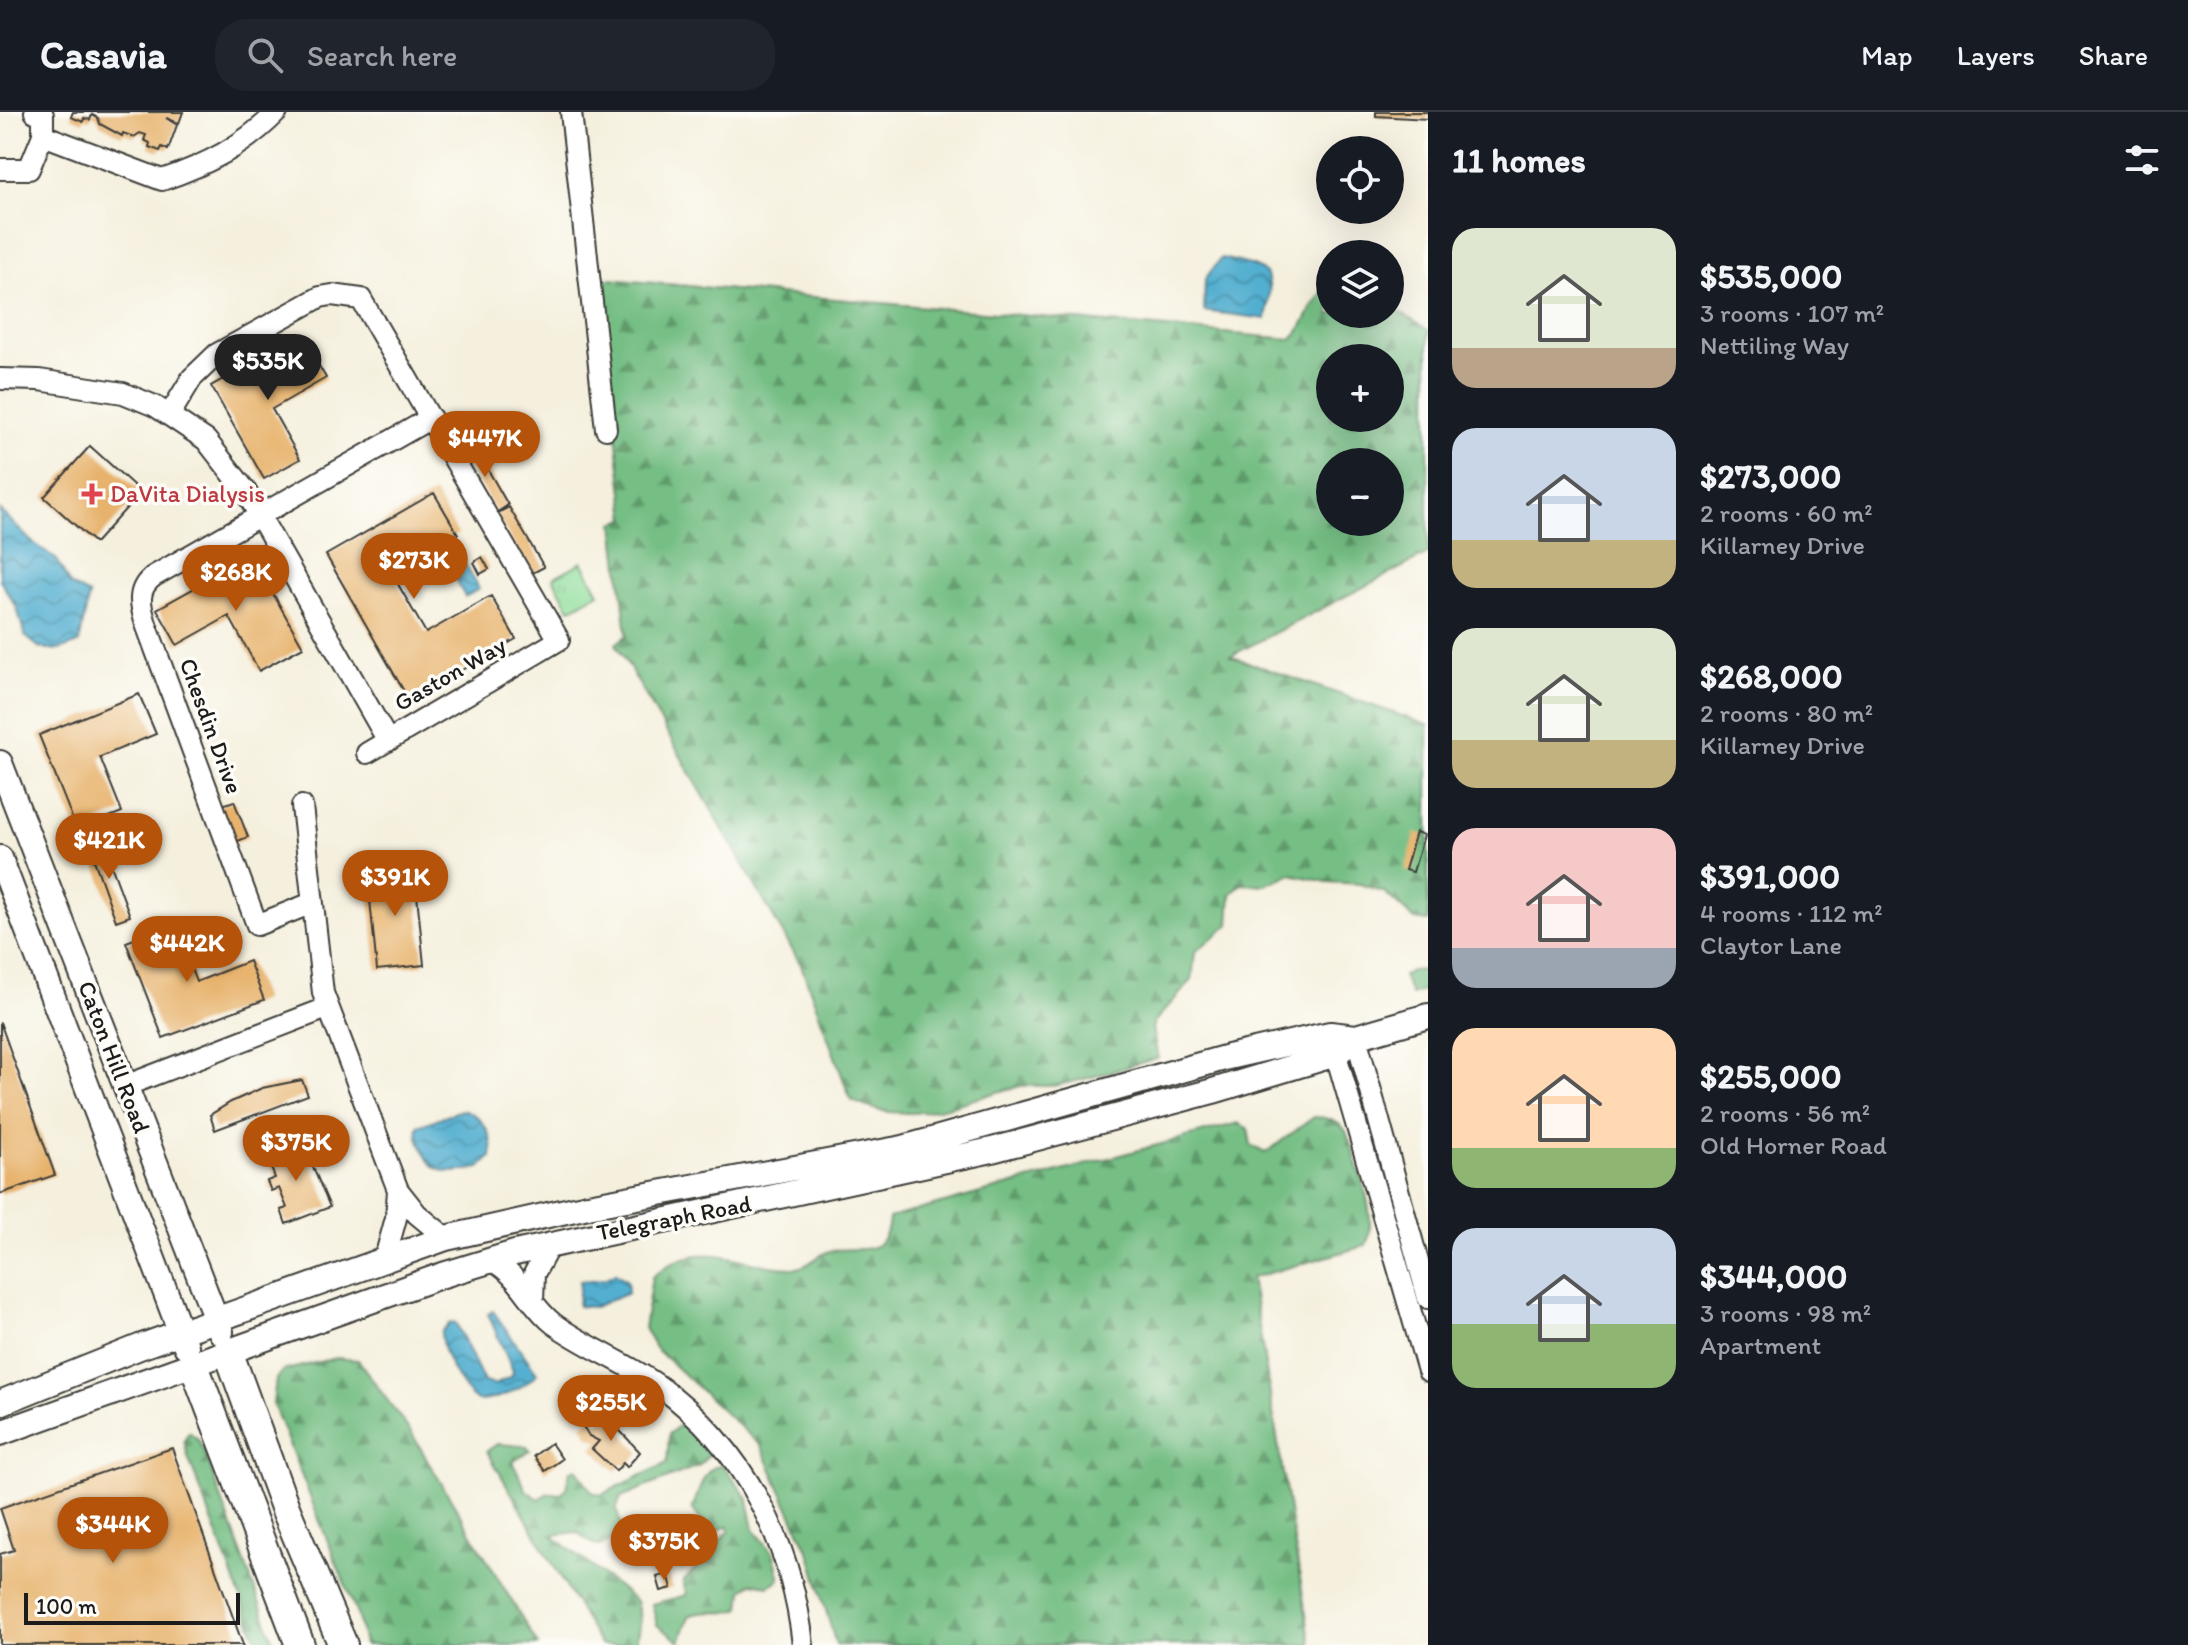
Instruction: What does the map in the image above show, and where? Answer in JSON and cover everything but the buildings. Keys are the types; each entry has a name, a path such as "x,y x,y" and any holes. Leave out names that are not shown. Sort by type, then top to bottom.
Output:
{"highway":[{"path":"228,1351 286,1510 343,1645"},
{"path":"193,1363 300,1645"}],"main road":[{"name":"Caton Hill Road","path":"0,763 228,1351"},
{"name":"Caton Hill Road","path":"0,858 193,1363"},
{"name":"Telegraph Road","path":"0,1433 490,1260 551,1243 964,1156 1213,1091 1333,1044 1428,1016"},
{"name":"Telegraph Road","path":"0,1403 216,1319 446,1238 588,1206 903,1148 1228,1057 1333,1044"},
{"path":"588,1206 595,1234"}],"street":[{"path":"0,169 29,169 43,135 43,115 35,112"},
{"path":"43,135 162,180 202,166 233,149 277,112"},
{"path":"571,112 606,429"},
{"path":"170,414 192,378 212,357 313,300 332,295 361,299 431,418"},
{"path":"0,379 39,380 110,390 140,399 170,414 206,440 224,459 260,516 388,741"},
{"name":"Chesdin Drive","path":"312,903 257,925 146,624 140,598 143,587 154,576 431,418"},
{"name":"Gaston Way","path":"367,753 559,640 431,418"},
{"path":"302,806 327,1008 398,1190 417,1214 446,1238"},
{"path":"125,1086 327,1008"},
{"path":"1356,1037 1428,1298"},
{"path":"1333,1044 1428,1371"},
{"path":"385,1258 396,1218 398,1190"},
{"path":"533,1301 534,1274 551,1243"},
{"path":"490,1260 510,1271 556,1325 629,1366 671,1395 725,1450 758,1496 779,1539 797,1597 803,1645"}],"green space":[{"path":"598,278 1291,339 1316,301 1316,328 1404,328 1404,315 1428,330 1428,554 1230,656 1428,725 1428,922 1415,920 1384,892 1360,884 1327,882 1291,874 1265,885 1241,884 1231,894 1229,925 1195,952 1192,980 1155,1021 1152,1028 1158,1058 1053,1086 1021,1086 916,1113 873,1109 851,1100 801,965 616,644 627,635 614,523 626,519"},
{"path":"582,562 599,593 570,609 553,578"},
{"path":"1428,970 1428,989 1411,995 1403,976 1411,971"},
{"path":"1314,1117 1332,1120 1346,1131 1368,1206 1369,1235 1365,1246 1251,1278 1311,1645 836,1645 810,1554 761,1446 655,1348 644,1328 652,1277 671,1263 689,1256 707,1254 797,1268 830,1251 876,1246 887,1232 889,1218 1238,1123 1248,1129 1251,1145 1265,1153"},
{"path":"336,1358 358,1360 412,1434 538,1645 364,1645 358,1617 273,1404 276,1379 282,1371"},
{"path":"679,1425 694,1429 712,1451 700,1465 621,1497 616,1509 624,1532 600,1546 577,1532 552,1535 636,1601 640,1618 636,1645 600,1645 487,1451 497,1444 527,1446 530,1450 513,1462 526,1490 539,1499 548,1493 561,1494 566,1488 570,1471 576,1468 592,1492 601,1495 667,1463 669,1434"},
{"path":"189,1432 198,1439 205,1454 275,1645 260,1645 254,1632 188,1457 184,1440"},
{"path":"722,1464 748,1499 754,1530 773,1552 780,1579 769,1586 752,1583 743,1590 741,1608 735,1611 689,1616 680,1642 657,1625 652,1604 687,1595 683,1582 729,1531 729,1526 722,1528 681,1569 676,1545 684,1533 700,1534 706,1528 692,1508 705,1476"}],"water":[{"path":"1221,258 1258,268 1264,273 1269,289 1266,319 1204,311 1205,279"},
{"path":"0,510 31,541 57,560 70,585 89,595 79,643 59,650 40,648 25,636 17,608 0,580"},
{"path":"459,553 479,589 465,597 445,561"},
{"path":"461,1110 475,1116 485,1127 491,1142 491,1157 480,1168 454,1172 440,1169 428,1160 418,1136 418,1126"},
{"path":"616,1273 627,1281 628,1293 594,1307 578,1306 580,1281 604,1279"},
{"path":"493,1311 537,1373 510,1393 477,1401 453,1370 444,1350 441,1332 451,1322 456,1323 484,1382 494,1385 512,1376 513,1371 488,1314"}],"place":[{"name":"DaVita Dialysis","path":"92,494"}]}
